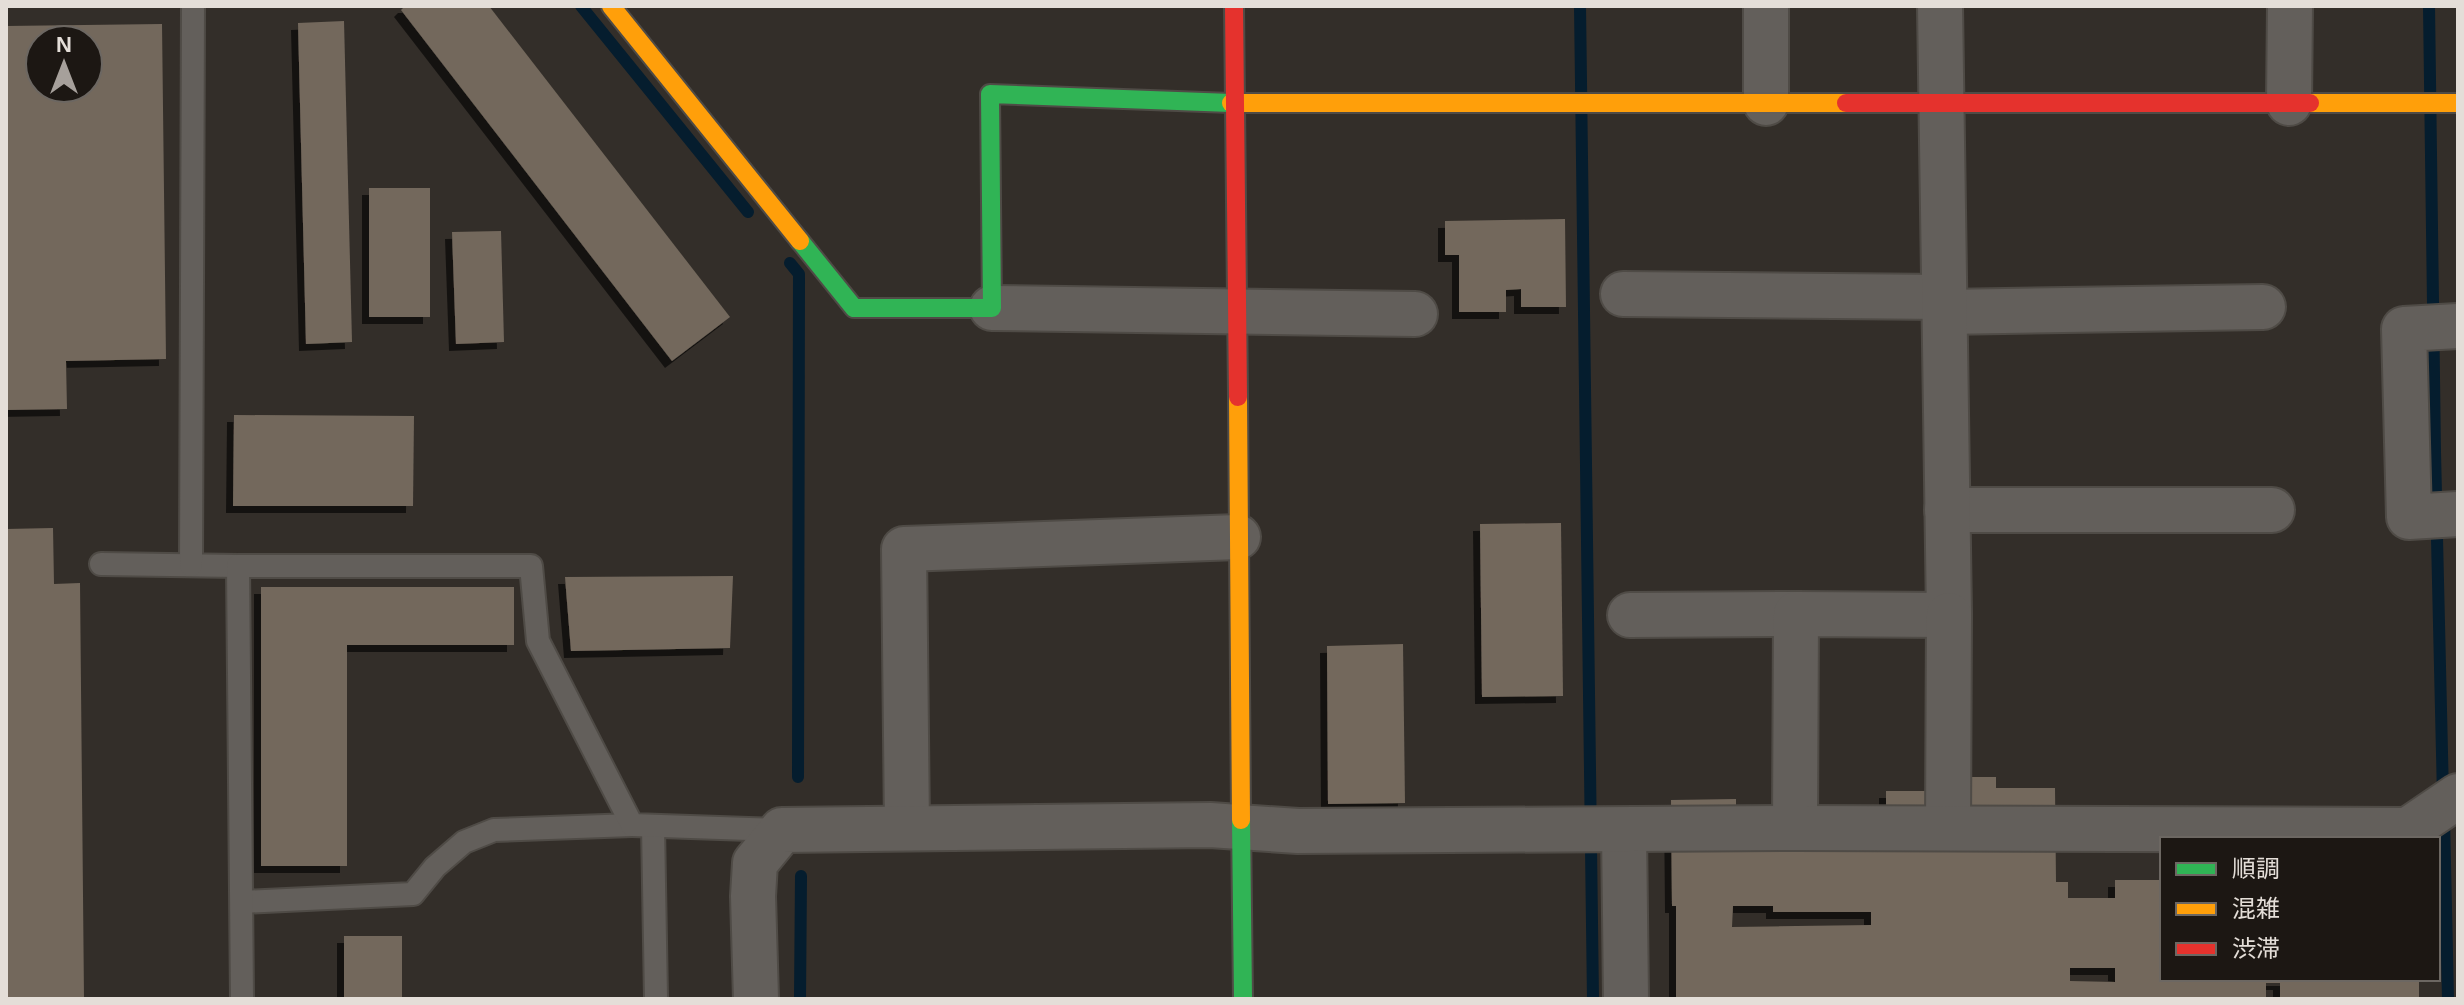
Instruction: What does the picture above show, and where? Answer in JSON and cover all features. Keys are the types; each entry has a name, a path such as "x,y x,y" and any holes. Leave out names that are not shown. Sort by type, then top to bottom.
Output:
{"street":[{"path":"611,6 854,308 1415,314"},
{"path":"1234,6 1243,999"},
{"path":"1766,6 1766,103"},
{"path":"1940,6 1949,615 1948,828"},
{"path":"2289,103 2290,6"},
{"path":"992,308 990,94 1235,103 2452,103"},
{"path":"1623,294 1944,304 2263,307"},
{"path":"2458,326 2404,329 2409,517 2458,514"},
{"path":"1947,510 2272,510"},
{"path":"907,828 904,549 1238,537"},
{"path":"1795,828 1796,614"},
{"path":"1630,615 1949,615"},
{"path":"756,999 755,863 782,830 1210,825 1298,831 1795,828 2408,830 2442,808"},
{"path":"1603,830 1626,999"}],"lane":[{"path":"191,565 193,6"},
{"path":"101,564 531,566 538,641 642,825 656,999"},
{"path":"238,566 242,999"},
{"path":"242,902 413,894 435,867 464,842 494,830 642,825 782,830"}],"building":[{"path":"405,6 489,6 730,317 672,361 401,10"},
{"path":"344,21 352,342 306,344 298,23"},
{"path":"162,24 166,359 66,361 67,409 6,410 6,26 24,26 24,104 104,104 104,25"},
{"path":"369,188 430,188 430,317 369,317"},
{"path":"1565,219 1566,307 1521,307 1521,289 1506,290 1506,312 1459,312 1459,255 1445,255 1445,221"},
{"path":"501,231 504,342 456,344 452,232"},
{"path":"234,415 414,416 413,506 233,506"},
{"path":"1561,523 1563,696 1482,697 1480,524"},
{"path":"53,528 54,584 80,583 84,999 6,999 6,529"},
{"path":"733,576 730,648 571,651 565,577"},
{"path":"261,587 514,587 514,645 347,645 347,866 261,866"},
{"path":"1403,644 1405,803 1328,804 1327,646"},
{"path":"1935,777 1996,777 1996,788 2055,788 2056,882 2068,882 2068,898 2115,898 2115,880 2160,880 2160,981 2419,981 2419,999 2280,999 2280,983 2266,983 2266,999 1676,999 1671,800 1736,799 1736,842 1886,842 1886,791 1935,791","holes":["1733,906 1773,906 1773,912 1871,912 1871,925 1732,927","2070,968 2115,968 2115,982 2070,981"]},
{"path":"344,936 402,936 402,999 344,999"}],"waterway":[{"path":"581,6 748,212"},
{"path":"1580,6 1593,999"},
{"path":"2429,6 2443,796"},
{"path":"790,263 799,274 798,777"},
{"path":"2444,818 2448,999"},
{"path":"800,999 801,876"}],"traffic: fast":[{"path":"800,241 854,308 992,308 990,94 1231,103"},
{"path":"1241,820 1243,999"}],"traffic: slow":[{"path":"611,6 800,241"},
{"path":"1231,103 1846,103"},
{"path":"2310,103 2458,103"},
{"path":"1238,397 1241,820"}],"traffic: jam":[{"path":"1234,6 1238,397"},
{"path":"1846,103 2310,103"}]}
